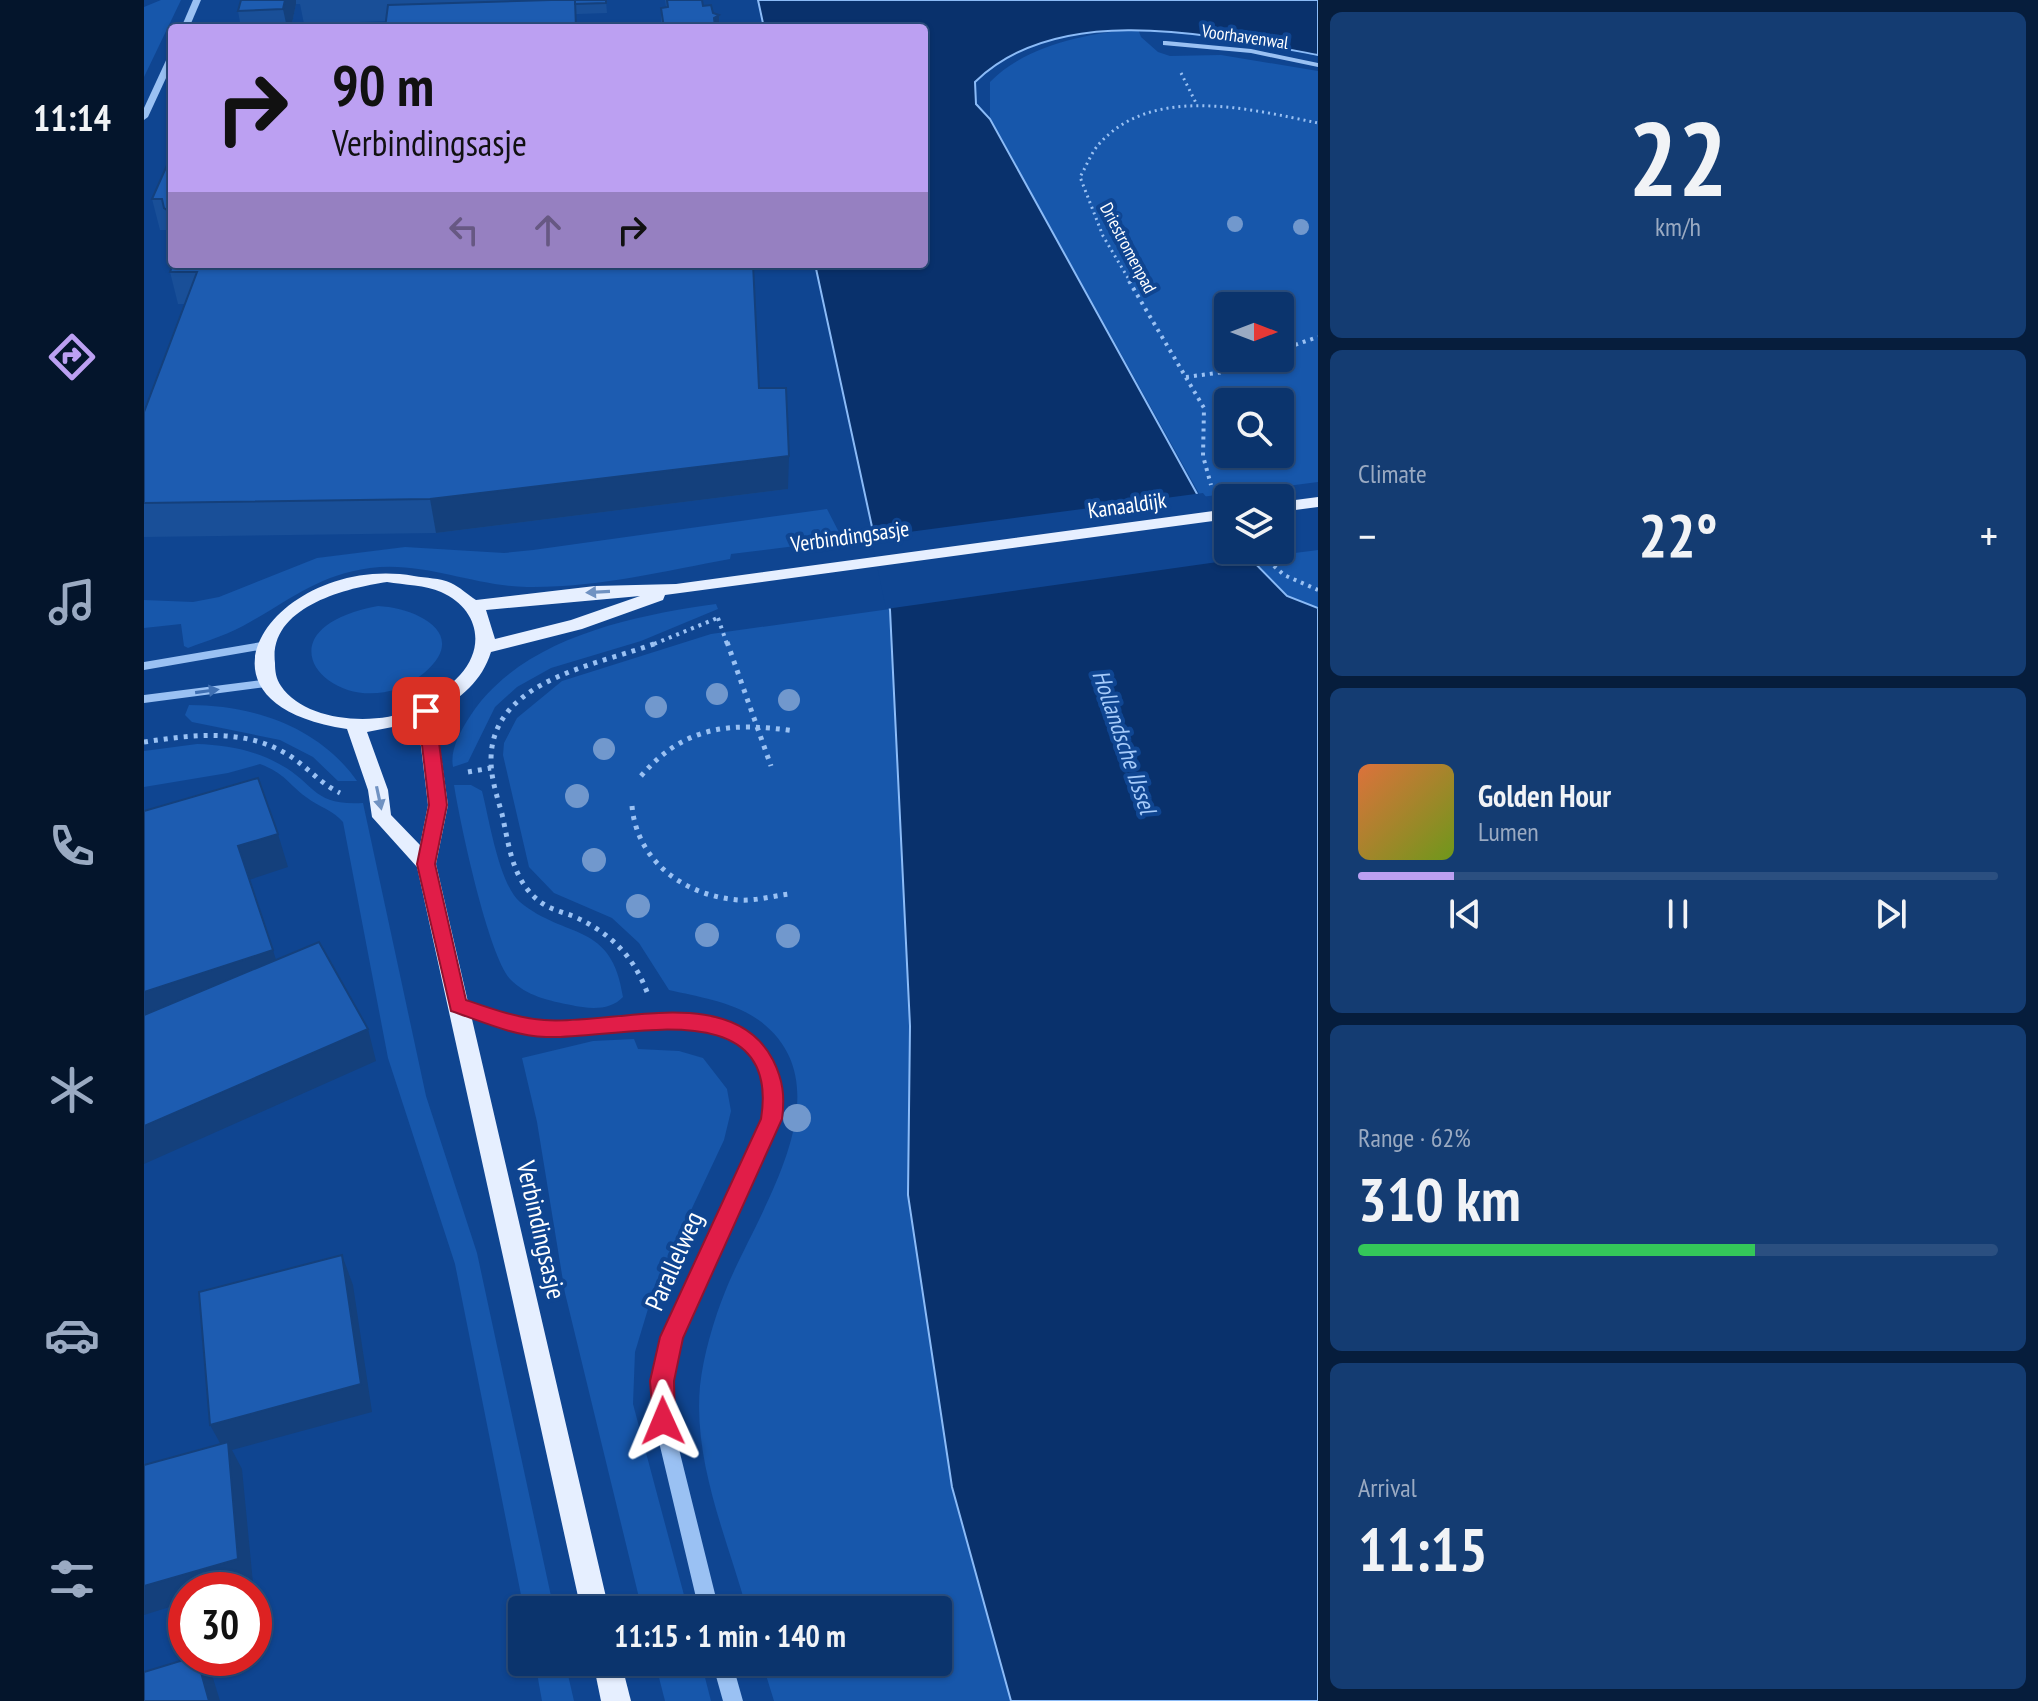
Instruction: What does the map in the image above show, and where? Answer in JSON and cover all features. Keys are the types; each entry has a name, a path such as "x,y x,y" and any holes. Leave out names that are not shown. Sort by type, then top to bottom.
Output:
{"main road":[{"path":"1294,505 1318,502"},
{"name":"Kanaaldijk","path":"1032,540 1214,516"},
{"name":"Verbindingsasje","path":"473,606 595,592 676,589 1032,540"},
{"path":"387,577 421,580 451,590 473,606 485,625 487,647 469,683 426,711 392,721 355,724 322,720 296,709 269,683 265,664 267,645 281,621 319,594 352,582 387,577"},
{"name":"Verbindingsasje","path":"487,647 576,625 676,589"},
{"name":"Verbindingsasje","path":"426,711 438,805 426,864 592,1596"},
{"path":"355,724 378,790 382,817 426,864"},
{"path":"610,1676 616,1701"}],"street":[{"path":"187,24 197,0"},
{"name":"Voorhavenwal","path":"1166,43 1230,48 1318,65"},
{"path":"144,117 168,65"},
{"path":"144,666 267,645"},
{"path":"144,699 269,683"},
{"name":"Parallelweg","path":"458,1005 508,1022 545,1029 656,1020 718,1026 741,1036 759,1052 770,1074 775,1097 771,1119 672,1337 662,1381 663,1421 706,1596"},
{"path":"726,1676 733,1701"}],"path":[{"path":"1192,95 1197,105"},
{"name":"Driestromenpad","path":"1212,490 1203,456 1204,408 1103,236 1080,177 1092,152 1119,126 1142,114 1197,105 1251,109 1318,123"},
{"path":"1294,345 1318,337"},
{"path":"1186,377 1224,372"},
{"path":"1269,564 1302,585 1318,590"},
{"path":"656,1020 638,964 598,927 541,903 522,883 513,861 491,768 493,743 506,718 539,686 560,674 640,650 718,618 733,615"},
{"path":"718,618 771,766"},
{"path":"641,776 676,742 712,728 757,724 795,731"},
{"path":"144,742 173,738"},
{"path":"632,806 631,822 644,853 672,878 708,896 742,900 789,894"}],"shaded area":[{"path":"161,0 181,0 144,77 144,7"},
{"path":"1138,29 1141,37 1158,52 1170,56 1221,55 1318,71 1318,482 1294,485 1214,484 1214,495 1201,497 990,119 990,82 1005,69 1039,50 1079,38"},
{"path":"827,509 843,540 731,554 730,559 655,573 553,587 507,586 410,568 370,568 321,582 242,626 188,648 184,646 181,624 144,628 144,600 193,602 219,597 317,558 405,547 504,553"},
{"path":"1318,550 1318,608 1287,596 1255,564 1294,564 1294,553"},
{"path":"716,604 718,609 641,641 551,668 517,687 495,707 468,762 453,767 454,749 467,721 488,693 514,670 578,636 648,616"},
{"path":"378,606 408,612 433,625 440,635 442,646 437,659 424,673 395,690 366,693 340,687 321,673 312,656 316,636 337,619"},
{"path":"890,609 910,1026 908,1195 952,1487 1011,1701 774,1701 766,1676 952,1676 952,1596 743,1596 707,1471 699,1414 700,1386 713,1326 725,1292 787,1153 796,1116 796,1081 785,1049 760,1021 728,1005 669,990 639,943 612,918 554,893 529,867 503,755 504,743 517,718 562,681 711,634"},
{"path":"189,705 237,709 283,723 324,746 357,781 338,781 313,757 280,740 192,722 185,715"},
{"path":"197,744 230,747 281,765 324,797 346,803 363,803 426,1096 477,1253 551,1596 521,1596 455,1264 388,1058 343,822 306,797 281,775 260,764 228,773 144,787 144,751"},
{"path":"454,785 471,785 482,791 506,881 520,902 537,914 585,935 609,955 623,997 618,1002 599,1008 563,1003 531,994 510,979 484,917"},
{"path":"634,1039 638,1049 679,1051 703,1058 727,1089 731,1111 724,1140 654,1289 635,1352 633,1404 684,1596 639,1596 565,1293 537,1122 522,1058 593,1041"},
{"path":"538,1676 568,1676 574,1701 542,1701"},
{"path":"659,1676 705,1676 711,1701 665,1701"}],"water":[{"name":"Hollandsche IJssel","path":"758,0 1318,0 1318,55 1185,33 1138,30 1092,32 1049,40 1010,56 975,82 976,104 990,119 1214,525 1214,564 1256,564 1287,596 1318,608 1318,1701 1011,1701 952,1487 908,1195 910,1026 890,610 816,268 928,268 928,24 763,24"}],"pier":[{"path":"1203,493 1214,507 1214,563 886,609 871,537"}],"building":[{"path":"241,0 285,0 283,9 238,11"},
{"path":"575,0 576,24 386,24 388,5"},
{"path":"575,0 606,0 606,3 575,4"},
{"path":"667,0 702,0 703,6 711,5 713,13 719,15 714,18 715,24 663,24 661,8 668,7"},
{"path":"168,163 168,210 162,199 152,199"},
{"path":"172,268 753,268 759,388 786,388 789,456 430,499 144,503 144,412 197,272 170,272"},
{"path":"258,778 278,834 238,846 273,950 144,992 144,811"},
{"path":"319,942 368,1029 144,1126 144,1015"},
{"path":"342,1255 361,1384 210,1425 199,1292"},
{"path":"228,1442 238,1559 193,1572 168,1572 168,1579 144,1586 144,1465"},
{"path":"168,1665 168,1676 202,1676 209,1701 144,1701 144,1672"}],"route":[{"path":"426,711 438,805 426,864 458,1005 508,1022 545,1029 656,1020 718,1026 741,1036 759,1052 770,1074 775,1097 771,1119 734,1194 672,1337 662,1381 663,1421"}]}
